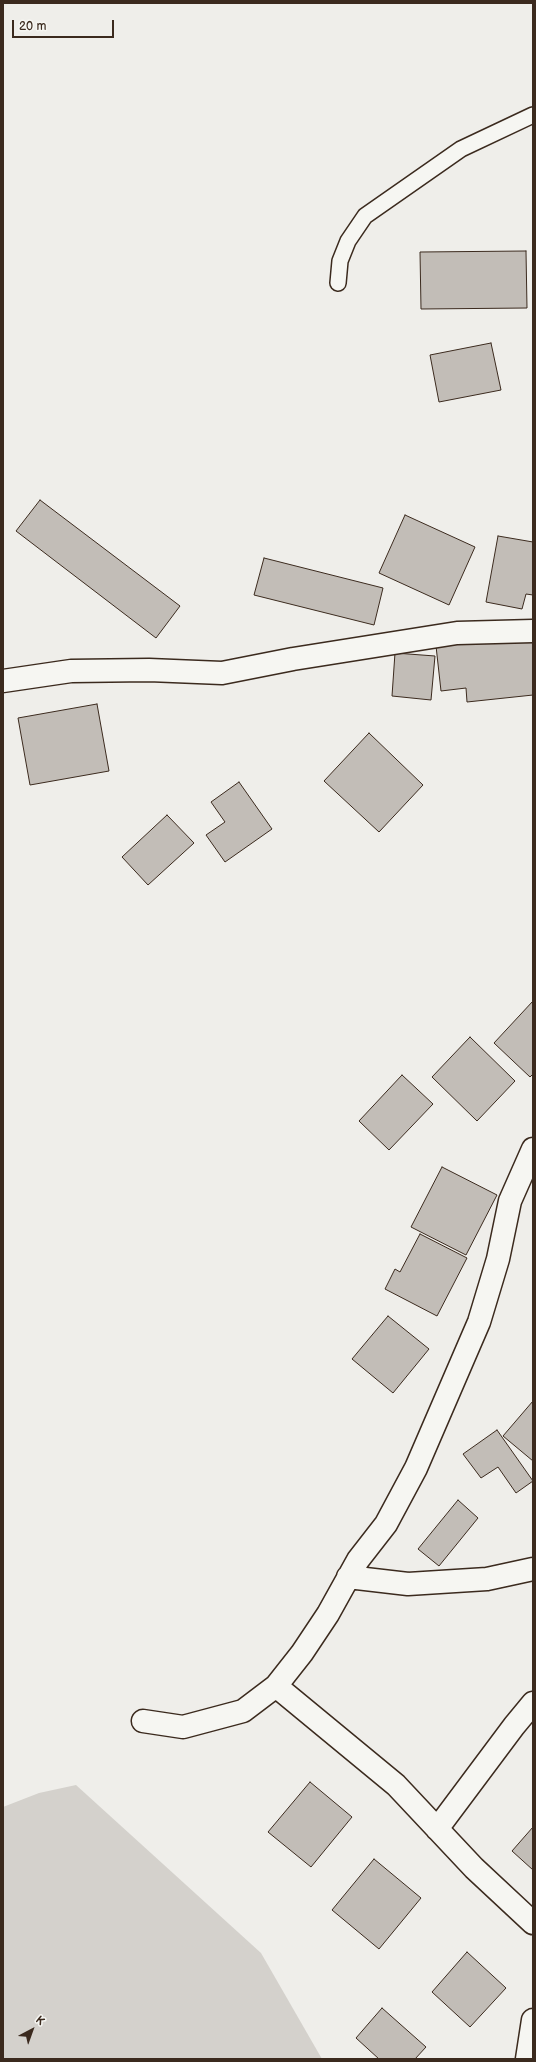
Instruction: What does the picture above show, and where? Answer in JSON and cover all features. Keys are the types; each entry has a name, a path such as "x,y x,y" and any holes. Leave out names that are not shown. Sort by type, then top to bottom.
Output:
{"street":[{"path":"3,681 72,670 149,670 222,674 293,659 457,633 533,631"},
{"path":"143,1721 183,1727 243,1711 276,1686 302,1653 328,1614 358,1560 386,1524 416,1468 479,1322 498,1259 510,1201 533,1149"},
{"path":"348,1578 408,1584 487,1579 533,1569"},
{"path":"276,1686 396,1785 474,1868 533,1923"},
{"path":"437,1829 533,1703"},
{"path":"527,2059 533,2020"}],"lane":[{"path":"338,283 340,261 348,241 365,216 461,149 533,115"}],"shaded area":[{"path":"76,1785 261,1953 322,2059 3,2059 3,1807 39,1793"}],"building":[{"path":"526,251 527,308 421,309 420,252"},
{"path":"491,343 501,390 439,402 430,355"},
{"path":"40,500 180,606 156,638 16,531"},
{"path":"405,515 475,547 449,605 379,573"},
{"path":"498,536 533,542 533,595 526,594 522,609 486,602"},
{"path":"264,558 383,588 374,625 254,595"},
{"path":"533,636 533,695 467,702 466,688 441,691 436,646"},
{"path":"395,653 435,656 431,700 392,696"},
{"path":"97,704 109,771 30,785 18,718"},
{"path":"369,733 423,785 379,832 324,781"},
{"path":"239,782 272,829 225,862 206,835 225,822 211,802"},
{"path":"167,815 194,843 148,885 122,857"},
{"path":"533,1001 533,1074 530,1077 494,1043"},
{"path":"470,1037 515,1081 477,1121 432,1077"},
{"path":"402,1075 433,1104 389,1150 359,1121"},
{"path":"442,1167 497,1195 466,1255 411,1227"},
{"path":"420,1234 467,1258 437,1316 385,1289 395,1269 400,1272"},
{"path":"388,1316 429,1349 393,1393 352,1359"},
{"path":"533,1401 533,1461 503,1436"},
{"path":"497,1430 533,1481 516,1493 498,1467 481,1478 463,1454"},
{"path":"458,1500 478,1518 439,1566 418,1549"},
{"path":"310,1782 352,1817 311,1867 268,1832"},
{"path":"533,1827 533,1870 512,1851"},
{"path":"374,1859 421,1898 379,1949 332,1910"},
{"path":"467,1952 506,1988 470,2027 432,1992"},
{"path":"382,2008 426,2047 415,2059 379,2059 356,2038"}]}
